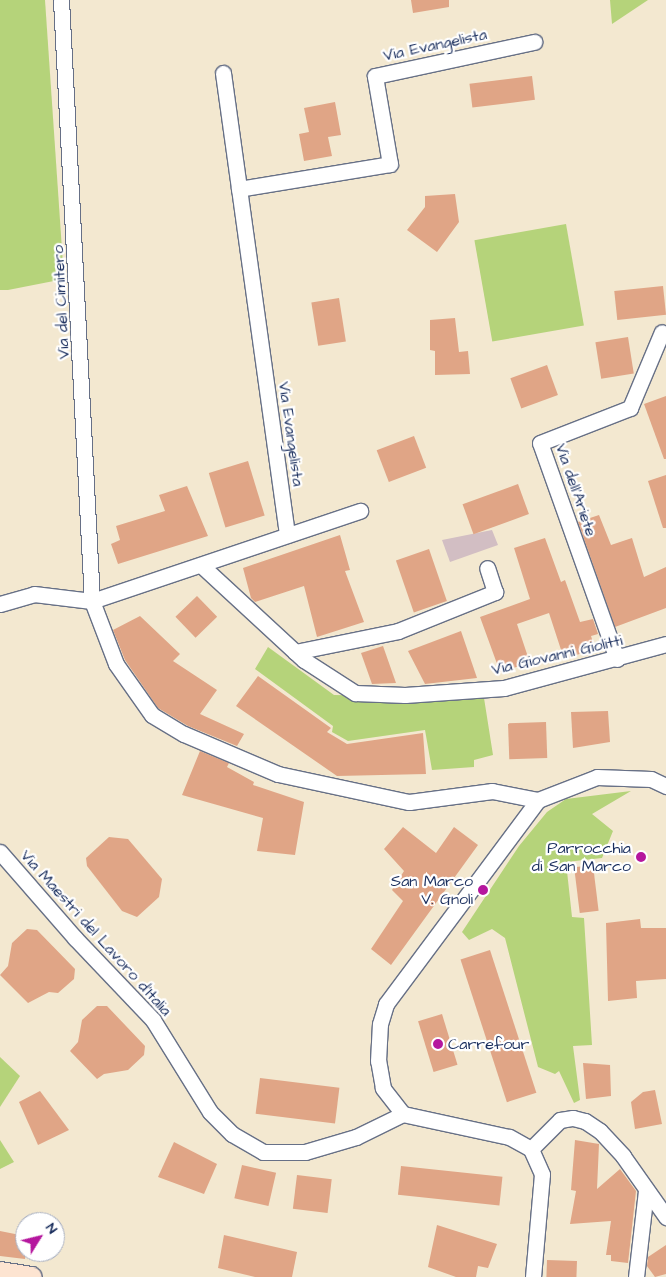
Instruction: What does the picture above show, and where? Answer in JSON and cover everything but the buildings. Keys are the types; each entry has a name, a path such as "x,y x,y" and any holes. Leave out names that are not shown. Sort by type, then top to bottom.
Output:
{"main road":[{"path":"8,1274 32,1277"}],"street":[{"name":"Via del Cimitero","path":"61,0 92,601 116,664 152,715 184,734 278,774 409,802 492,791 538,800"},
{"name":"Via Evangelista","path":"239,188 390,164 375,76 534,42"},
{"name":"Via Evangelista","path":"223,73 287,535"},
{"name":"Via dell'Ariete","path":"617,659 540,443 630,408 662,332"},
{"path":"0,604 34,594 92,601 360,511"},
{"name":"Via Giovanni Giolitti","path":"201,564 295,652 355,692 405,695 504,688 617,659 666,644"},
{"path":"295,652 398,631 496,592 487,568"},
{"path":"533,1277 542,1174 531,1149 509,1137 403,1114 383,1088 378,1060 380,1024 386,1004 538,800 597,777 651,779 666,786"},
{"name":"Via Maestri del Lavoro d'Italia","path":"0,852 75,938 153,1020 210,1112 232,1134 263,1152 306,1152 356,1137 403,1114"},
{"path":"531,1149 560,1120 573,1118 584,1121 600,1131 623,1156 666,1218"},
{"path":"636,1277 646,1190"}],"shaded area":[{"path":"492,530 498,545 450,562 442,540"}],"green space":[{"path":"0,0 45,0 64,279 8,290 0,290"},
{"path":"610,0 648,0 612,24"},
{"path":"566,224 584,325 492,342 474,240"},
{"path":"268,647 334,695 484,698 493,755 474,760 474,767 432,770 425,730 348,741 332,732 333,726 255,669"},
{"path":"631,791 592,814 613,831 602,858 566,862 572,917 584,918 592,1045 573,1046 580,1100 574,1103 559,1071 555,1074 538,1067 505,938 492,929 469,940 462,932 519,846 547,812 566,799"},
{"path":"0,1057 20,1076 0,1107"},
{"path":"0,1140 14,1162 0,1169"}],"place":[{"name":"Parrocchia di San Marco","path":"641,857"},
{"name":"San Marco V. Gnoli","path":"483,890"},
{"name":"Carrefour","path":"438,1044"}]}
